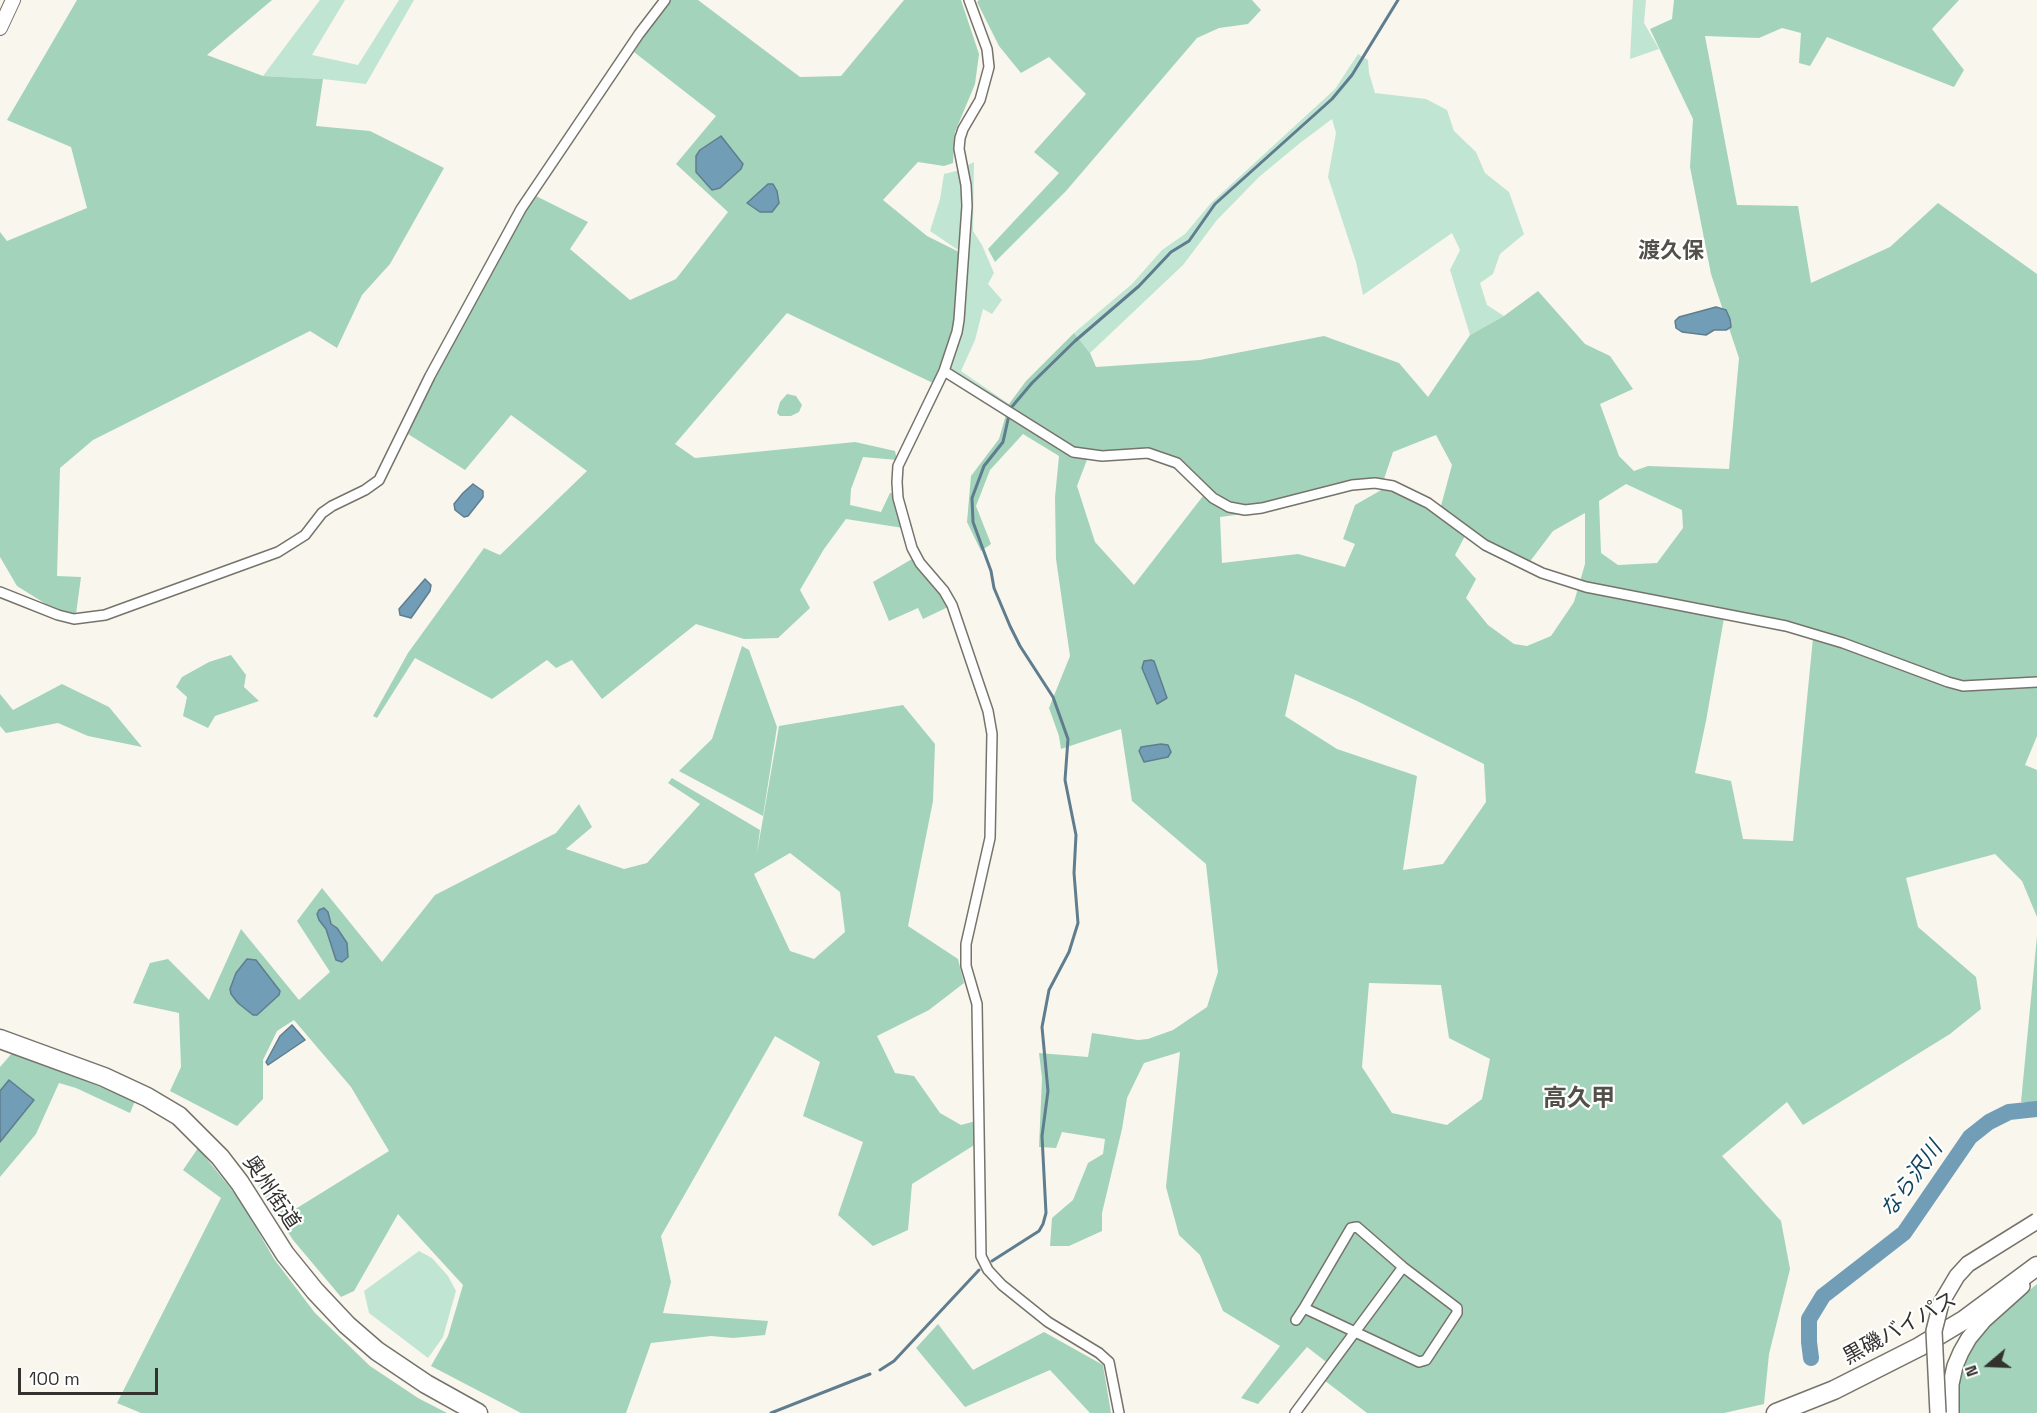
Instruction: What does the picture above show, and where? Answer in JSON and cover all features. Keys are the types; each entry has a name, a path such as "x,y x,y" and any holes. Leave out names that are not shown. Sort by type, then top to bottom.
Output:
{"highway":[{"name":"奥州街道","path":"0,1039 104,1077 147,1097 179,1116 220,1157 285,1254 315,1291 348,1325 377,1351 478,1413"},
{"name":"黒磯バイパス","path":"1776,1413 1877,1370 1926,1343 1981,1308 2037,1266"}],"main road":[{"path":"1938,1413 1934,1332 1941,1303 1957,1275 1968,1264 2037,1221"},
{"path":"1951,1413 1955,1366 1965,1345 1984,1320 2037,1272"}],"street":[{"path":"0,28 13,0"},
{"path":"0,592 74,619 105,615 278,552 304,534 322,513 379,480 430,376 521,209 639,34 665,0"},
{"path":"969,0 987,49 989,67 980,100 960,138 959,149 966,185 967,206 957,332 944,371 898,466 898,498 912,548 920,563 944,591 952,605 988,711 992,734 990,838 966,944 966,966 977,1004 981,1256 988,1270 1002,1285 1048,1322 1099,1353 1109,1362 1119,1413"},
{"path":"944,371 1073,452 1102,456 1148,453 1177,463 1213,498 1229,507 1245,510 1262,508 1352,485 1375,483 1393,486 1428,503 1485,545 1542,573 1586,587 1786,626 1843,643 1963,686 2037,682"},
{"path":"1296,1320 1351,1228 1357,1227 1403,1267 1457,1308 1426,1360 1419,1362 1304,1308"},
{"path":"1295,1413 1403,1267"}],"green space":[{"path":"77,0 272,0 207,55 263,76 323,79 316,126 370,131 444,168 390,264 362,295 337,348 310,331 93,440 60,468 57,576 81,577 76,614 57,611 17,586 0,557 0,232 7,241 87,208 71,147 7,120"},
{"path":"320,0 345,0 312,55 358,65 399,0 414,0 366,84 263,76"},
{"path":"671,0 698,0 800,77 841,76 904,0 961,0 979,54 975,84 955,132 953,163 944,166 918,162 883,200 927,236 959,252 954,330 935,384 787,313 675,444 695,458 855,442 895,451 897,460 863,457 851,489 850,505 881,512 890,493 894,493 903,528 846,519 824,549 800,590 810,608 778,638 744,639 696,624 602,699 572,660 556,668 547,660 492,699 415,658 377,718 373,716 408,653 484,548 500,555 587,471 511,415 465,470 408,434 436,371 521,216 536,196 588,222 570,249 630,300 676,279 728,212 676,164 716,116 634,52 655,17"},
{"path":"979,0 1252,0 1261,10 1248,24 1219,28 1197,38 1066,191 995,262 988,249 1059,173 1034,152 1086,94 1049,57 1021,73 999,46 977,2"},
{"path":"1633,0 1646,0 1644,23 1659,49 1630,59"},
{"path":"1674,0 1959,0 1932,29 1964,70 1954,87 1827,37 1810,66 1799,63 1801,33 1782,28 1759,38 1705,36 1737,205 1798,206 1811,283 1890,247 1938,203 2037,274 2037,736 2025,765 2037,770 2037,917 2022,881 1995,854 1906,878 1918,927 1976,977 1981,1009 1950,1034 1803,1125 1787,1102 1722,1156 1781,1221 1790,1269 1769,1354 1764,1404 1724,1413 1367,1413 1324,1380 1334,1368 1307,1347 1258,1404 1241,1398 1280,1346 1223,1311 1200,1255 1179,1235 1166,1187 1180,1052 1144,1063 1127,1098 1102,1213 1102,1231 1069,1246 1050,1246 1052,1218 1073,1200 1088,1163 1103,1154 1105,1139 1062,1132 1056,1148 1039,1147 1042,1078 1039,1053 1088,1057 1092,1033 1138,1040 1173,1030 1207,1007 1218,972 1206,864 1132,801 1121,729 1061,749 1049,708 1070,656 1056,559 1055,497 1059,456 1023,434 990,470 976,506 991,544 981,551 967,522 971,476 999,439 1009,404 1026,381 1074,333 1090,353 1096,367 1200,360 1324,336 1399,363 1428,397 1470,335 1504,316 1538,291 1585,344 1610,356 1633,389 1600,404 1619,456 1634,471 1648,466 1729,469 1739,358 1711,274 1690,167 1693,119 1650,29 1672,19","holes":["1436,435 1452,465 1438,517 1411,497 1383,489 1355,505 1343,539 1355,544 1345,567 1298,554 1222,563 1220,517 1243,514 1384,479 1393,452","1088,457 1149,459 1175,469 1203,496 1134,585 1095,542 1077,486","1626,484 1682,510 1683,528 1657,563 1618,565 1601,553 1599,501","1585,513 1585,564 1574,602 1551,636 1527,646 1514,644 1488,625 1466,598 1476,579 1455,555 1466,534 1525,568 1553,531","1724,618 1813,638 1793,841 1743,839 1731,781 1695,773","1295,674 1355,700 1484,764 1486,802 1443,864 1403,870 1417,776 1337,749 1285,716","1369,983 1441,985 1449,1038 1490,1059 1482,1099 1447,1125 1392,1113 1362,1067"]},
{"path":"1358,54 1368,60 1375,93 1426,99 1447,110 1454,131 1476,152 1485,173 1509,192 1524,234 1500,254 1493,274 1480,283 1487,305 1504,316 1470,335 1450,270 1460,250 1452,233 1363,295 1356,262 1328,177 1336,133 1332,119 1259,177 1217,220 1183,265 1090,353 1074,333 1132,284 1162,250 1185,234 1211,203 1335,89"},
{"path":"974,162 973,231 994,273 988,284 1002,300 992,314 983,309 975,340 961,371 1009,404 1005,414 946,377 955,330 961,252 930,231 940,199 944,174"},
{"path":"787,394 796,396 802,405 799,412 791,416 780,416 777,413 780,402"},
{"path":"912,559 941,593 948,607 923,619 918,608 889,621 873,582"},
{"path":"742,646 749,650 777,727 763,816 679,771 712,739"},
{"path":"231,655 246,675 244,687 259,701 215,716 208,728 183,716 187,697 176,687 182,677 209,662"},
{"path":"62,684 109,707 142,747 88,736 58,723 6,733 0,726 0,694 13,710"},
{"path":"903,705 935,744 933,801 908,926 958,959 964,983 929,1010 877,1036 895,1073 914,1076 940,1113 961,1125 976,1121 976,1144 912,1184 908,1230 873,1246 838,1215 863,1142 803,1116 820,1062 775,1036 661,1236 671,1282 663,1313 768,1321 765,1335 733,1338 711,1336 651,1343 626,1413 521,1413 431,1366 448,1336 463,1285 398,1214 354,1291 341,1297 293,1240 258,1186 267,1178 289,1213 389,1151 351,1087 294,1020 277,1031 263,1060 263,1099 237,1126 170,1091 181,1067 179,1013 133,1003 150,963 168,959 209,1000 241,929 299,1000 330,972 297,921 322,888 382,962 435,895 556,833 579,804 592,827 566,849 624,869 647,863 700,804 668,783 672,778 760,830 757,853 779,726","holes":["790,853 840,892 845,932 814,959 790,951 754,874"]},
{"path":"2037,936 2037,1103 2021,1102"},
{"path":"13,1052 135,1101 130,1113 76,1088 59,1083 36,1134 0,1177 0,1142 34,1100 9,1080 0,1091 0,1067"},
{"path":"198,1148 240,1200 274,1259 315,1313 370,1366 418,1398 447,1413 141,1413 117,1403 221,1198 183,1170"},
{"path":"419,1251 432,1258 448,1276 456,1291 443,1337 428,1358 369,1313 364,1291"},
{"path":"2037,1284 2037,1413 1957,1413 1957,1387 1967,1352 1995,1318"},
{"path":"938,1324 973,1370 1044,1332 1103,1365 1111,1413 1090,1413 1050,1370 965,1407 916,1348"}],"water":[{"path":"721,136 743,164 741,169 720,188 712,190 696,172 696,156 700,150"},
{"path":"768,184 773,184 779,203 772,212 760,212 747,203"},
{"path":"1716,307 1726,310 1730,319 1731,327 1726,330 1714,330 1706,335 1682,332 1676,328 1675,321 1679,317"},
{"path":"473,484 483,491 483,497 468,516 464,517 455,510 454,504"},
{"path":"425,579 431,585 430,591 411,618 400,615 399,609"},
{"path":"1144,661 1154,661 1167,698 1157,704 1142,668"},
{"path":"1168,745 1171,752 1168,757 1144,762 1139,751 1141,747"},
{"path":"324,908 328,912 331,924 337,928 347,943 348,957 342,962 336,960 326,929 317,914"},
{"path":"247,959 256,960 280,991 279,995 257,1015 253,1015 238,1003 230,989 236,973"},
{"path":"292,1025 305,1040 268,1065 266,1062 280,1036"},
{"path":"9,1080 34,1100 0,1142 0,1091"}],"waterway":[{"path":"1010,409 1032,383 1075,341 1139,286 1171,252 1189,241 1215,204 1332,99 1352,75 1398,0"},
{"path":"992,1261 1039,1231 1046,1213 1042,1136 1048,1091 1042,1027 1049,990 1069,952 1078,923 1074,873 1076,835 1065,780 1068,739 1053,697 1020,646 1010,626 994,588 991,571 973,522 972,498 984,466 1003,442 1009,415"},
{"name":"なら沢川","path":"1811,1358 1809,1319 1823,1296 1904,1233 1970,1137 1989,1122 2009,1112 2037,1109"},
{"path":"880,1370 894,1361 979,1270"},
{"path":"771,1413 870,1374"}],"district":[{"name":"渡久保","path":"1671,252"},
{"name":"高久甲","path":"1579,1099"}]}
